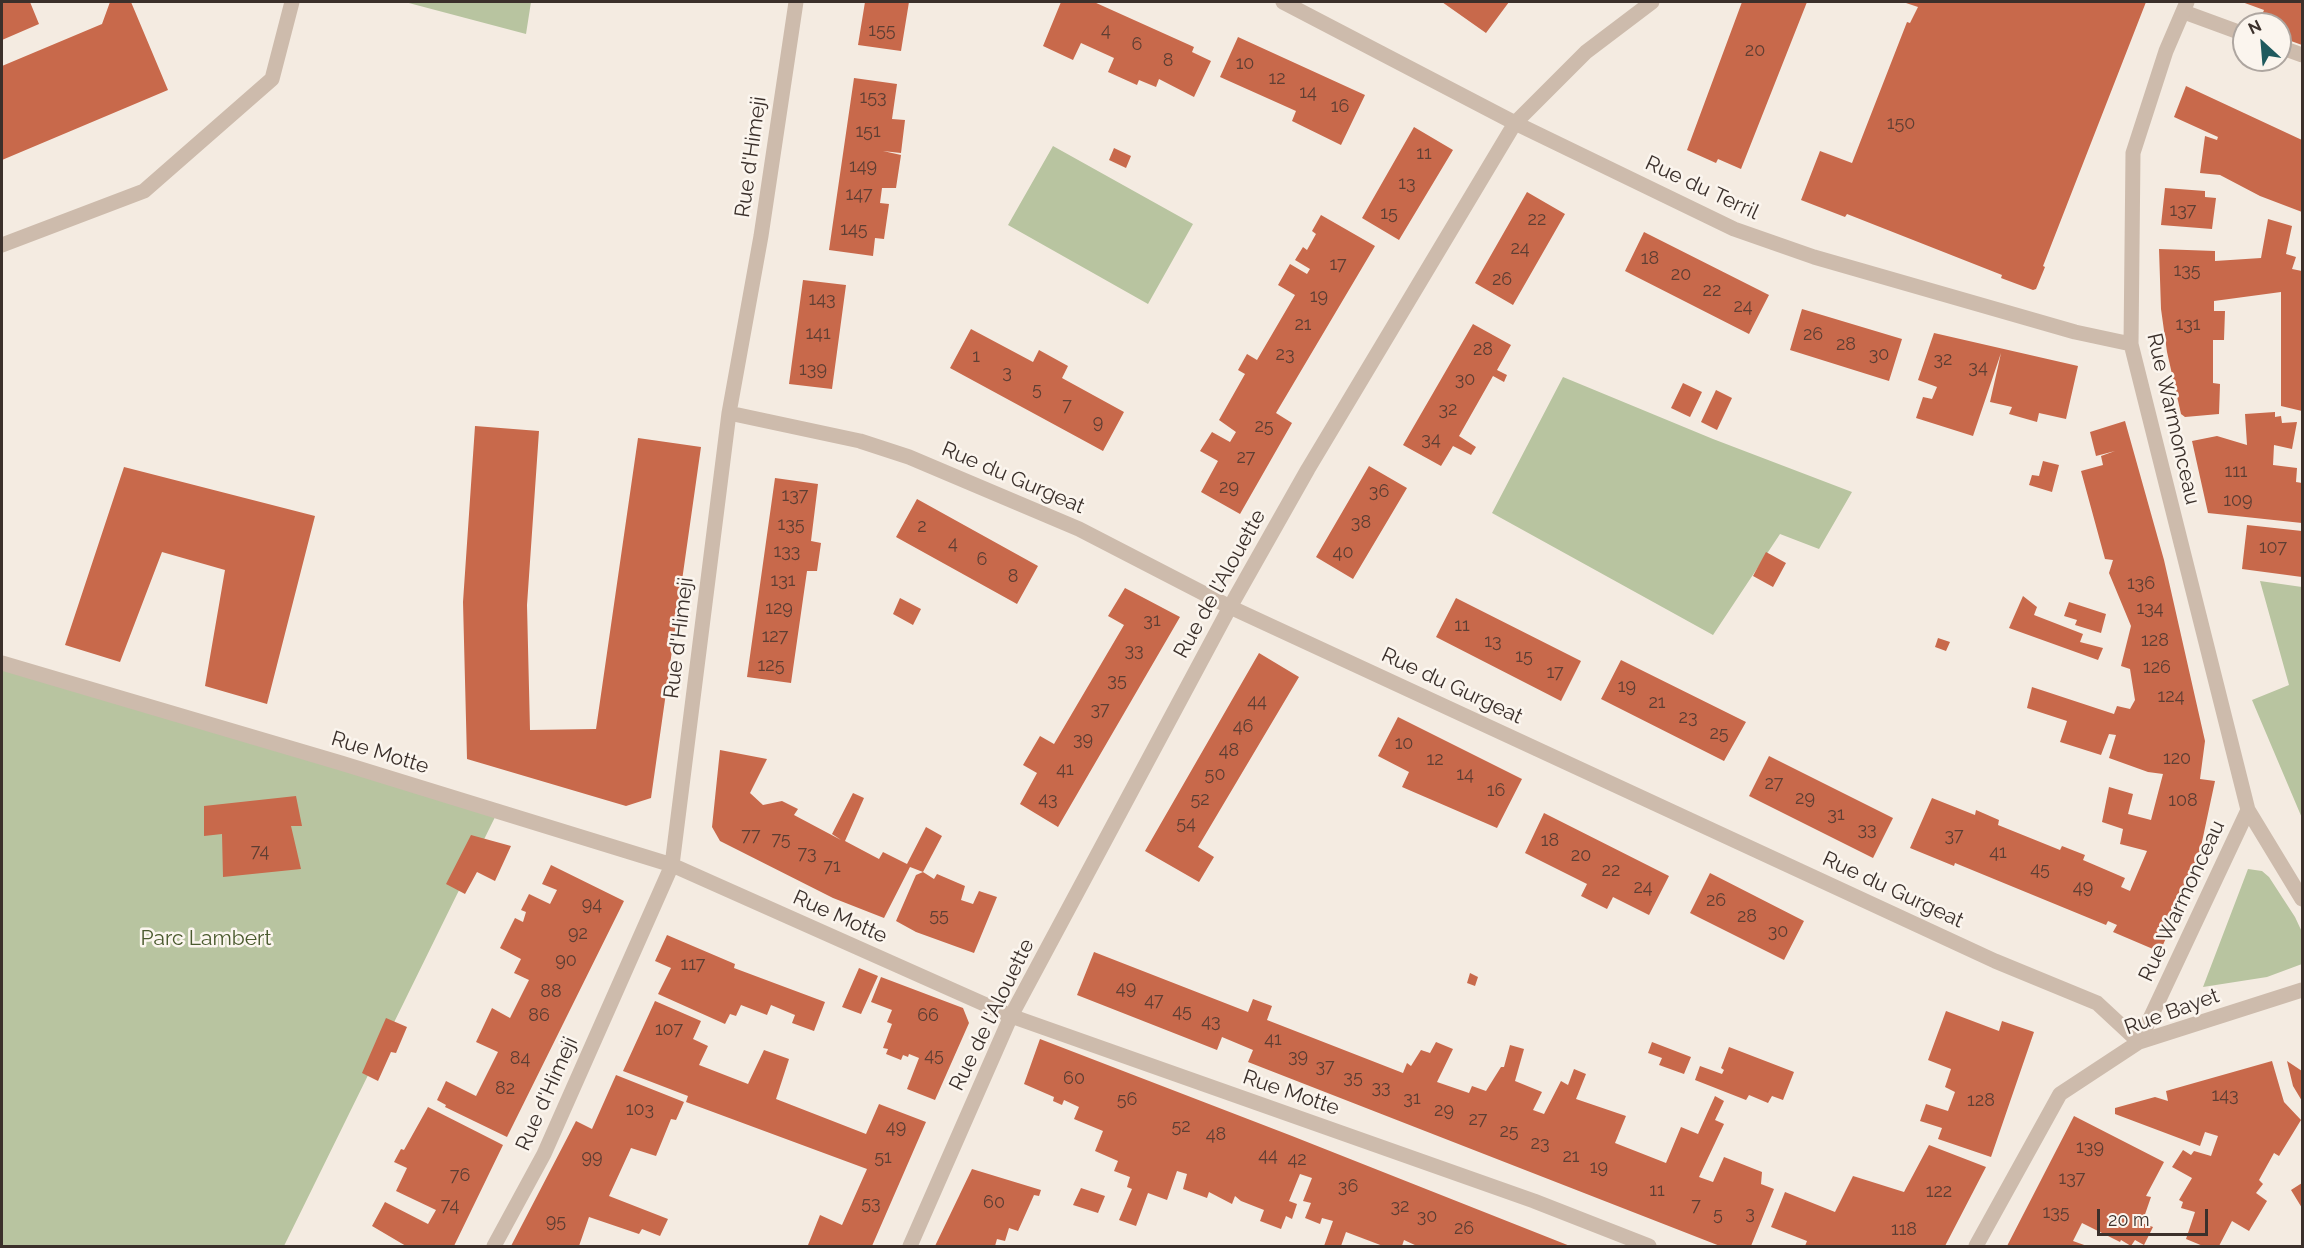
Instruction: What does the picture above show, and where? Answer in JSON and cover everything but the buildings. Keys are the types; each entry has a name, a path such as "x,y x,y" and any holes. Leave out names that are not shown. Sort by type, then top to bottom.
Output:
{"street":[{"path":"2,246 144,191 272,79 292,2"},
{"name":"Rue d'Himeji","path":"494,1246 544,1154 672,866 729,414 761,237 796,2"},
{"name":"Rue du Terril","path":"1283,2 1515,123 1734,229 1826,260 2075,332 2131,344"},
{"name":"Rue de l'Alouette","path":"910,1246 1011,1016 1230,607 1314,459 1515,123 1586,52 1652,2"},
{"path":"2186,7 2232,28"},
{"name":"Rue Warmonceau","path":"2186,7 2166,51 2133,153 2131,344 2248,810 2302,899"},
{"name":"Rue du Gurgeat","path":"729,414 860,441 909,457 1079,529 1230,607 1995,961 2097,1003 2139,1042"},
{"name":"Rue Motte","path":"2,663 341,763 672,866 1011,1016 1534,1201 1649,1246"},
{"name":"Rue Warmonceau","path":"2139,1042 2248,810"},
{"name":"Rue Bayet","path":"1976,1246 2060,1094 2139,1042 2302,990"}],"green space":[{"path":"405,2 531,2 526,34"},
{"path":"1053,146 1193,224 1148,304 1008,225"},
{"path":"1563,377 1713,439 1852,492 1819,549 1780,534 1713,635 1492,513"},
{"path":"2260,581 2302,587 2302,818 2252,700 2289,685"},
{"name":"Parc Lambert","path":"2,663 498,811 284,1246 2,1246"},
{"path":"2248,869 2262,871 2269,877 2295,917 2302,932 2302,964 2267,977 2203,987"}]}
